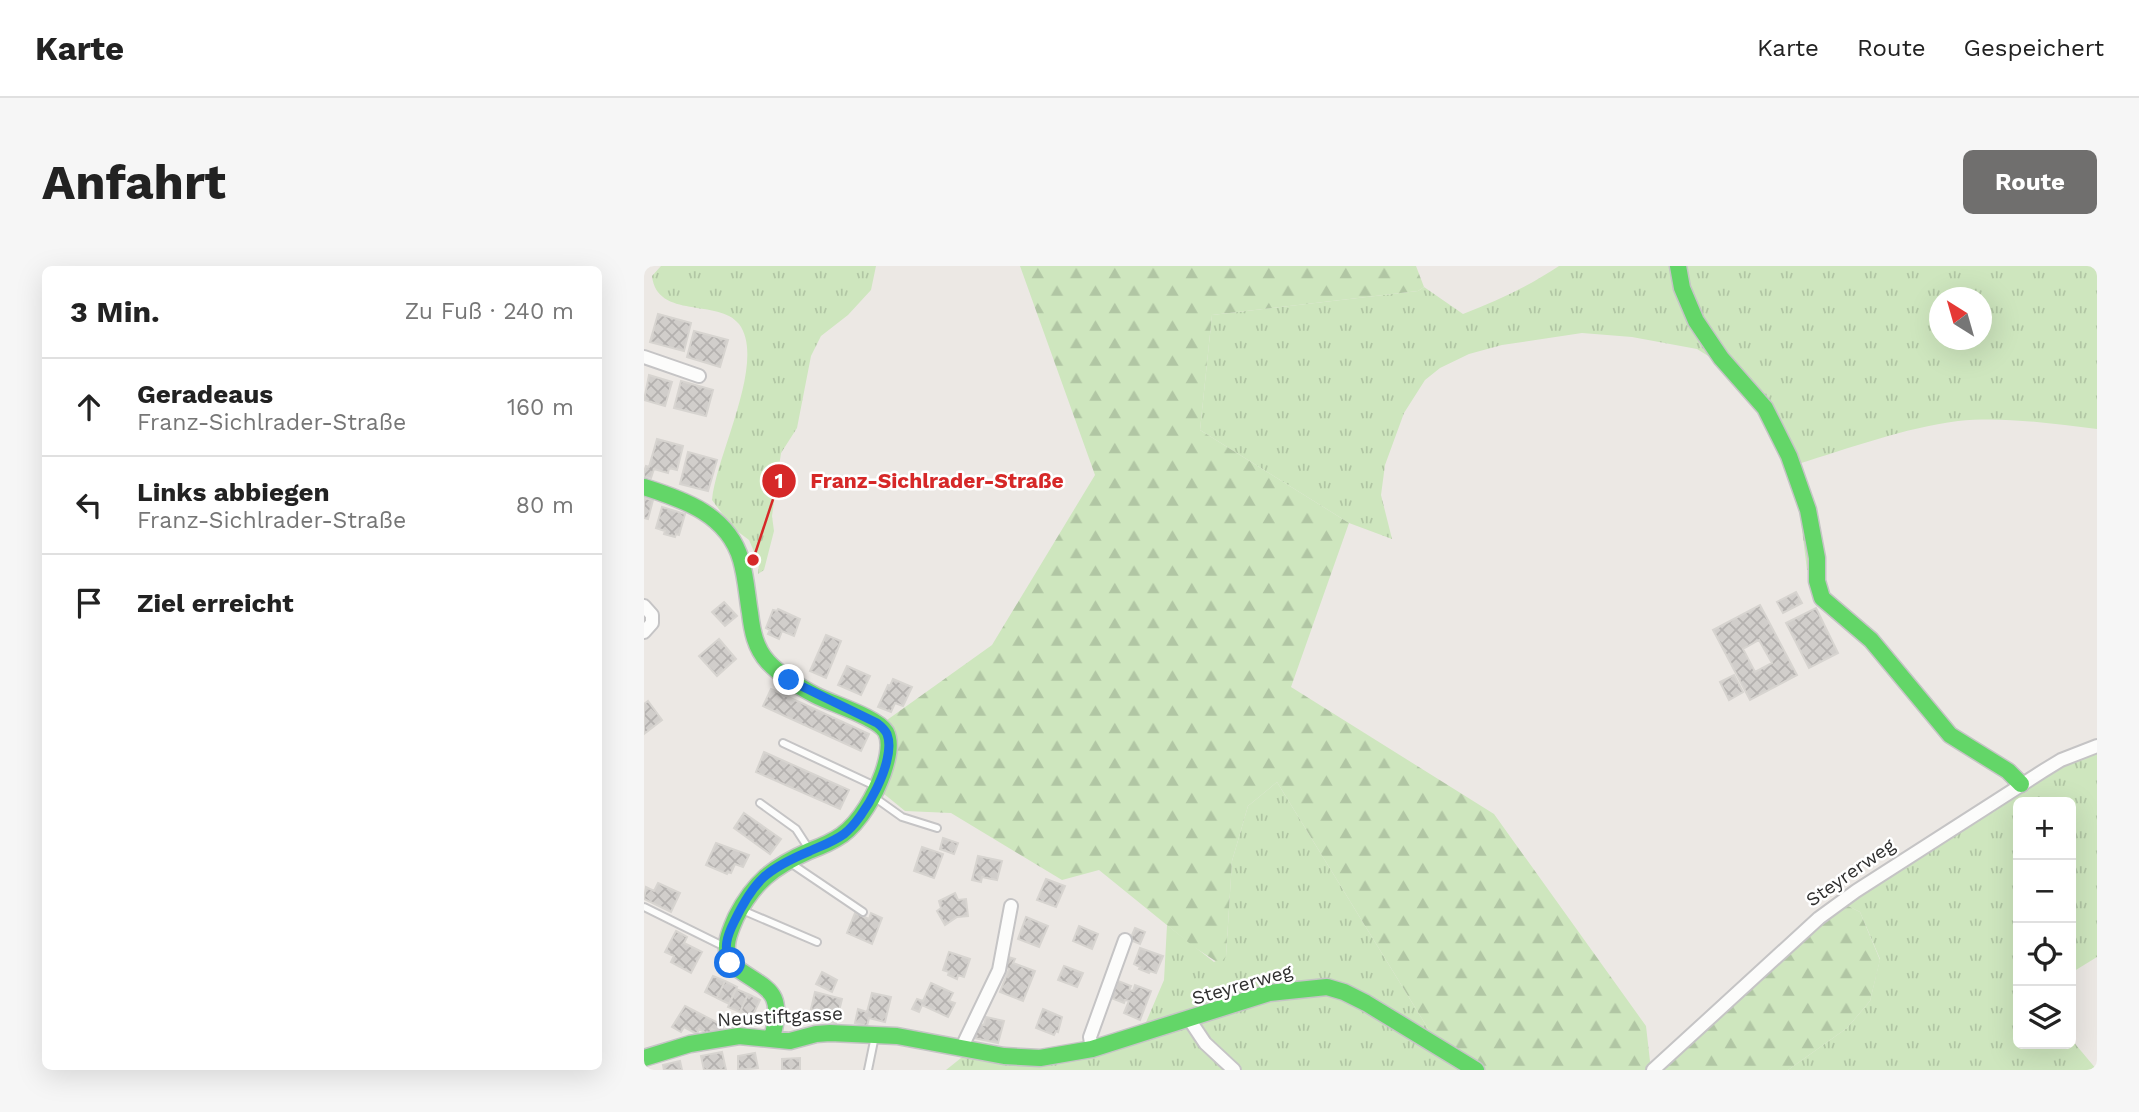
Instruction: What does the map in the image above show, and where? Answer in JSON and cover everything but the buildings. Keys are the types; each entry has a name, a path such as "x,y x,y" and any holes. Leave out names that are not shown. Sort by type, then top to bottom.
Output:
{"street":[{"path":"1678,266 1682,288 1696,321 1721,358 1760,401 1789,456 1808,510 1817,558 1817,580 1822,598 1871,640 1950,735 2008,771 2021,784"},
{"path":"644,357 699,376"},
{"path":"644,487 694,504 725,529 736,545 741,561 757,644 774,669 799,686 877,723 887,732 889,754 864,813 845,834 788,861 761,878 740,909 725,947 730,963 767,987 774,995 778,1016 772,1038"},
{"path":"644,606 652,615 652,623 644,632"},
{"name":"Steyrerweg","path":"1653,1070 1819,918 1856,891 2021,784 2061,760 2097,746"},
{"path":"961,1049 999,970 1011,906"},
{"path":"1092,1049 1090,1037 1125,940"},
{"name":"Steyrerweg","path":"1234,1070 1205,1043 1189,1019 1269,993 1293,988 1327,987 1366,1003 1476,1070"},
{"name":"Neustiftgasse","path":"644,1058 678,1047 749,1035 790,1041 816,1034 875,1034 914,1038 1023,1059 1092,1049 1189,1019"}],"lane":[{"path":"783,743 874,791 902,817 937,828"},
{"path":"760,803 796,829 809,851"},
{"path":"788,861 863,912"},
{"path":"644,907 725,947"},
{"path":"740,909 817,942"},
{"path":"868,1070 875,1034"}],"green space":[{"path":"661,266 876,266 871,290 848,315 821,336 811,356 797,428 781,453 772,516 774,531 764,570 758,574 759,563 749,540 733,528 712,500 715,481 744,384 746,340 739,324 730,316 676,304 665,298 656,290 652,276"},
{"path":"1020,266 1416,266 1424,287 1418,291 1212,315 1200,430 1349,523 1291,687 1494,814 1646,1026 1651,1070 1473,1070 1443,1053 1277,782 1248,806 1232,861 1226,956 1220,964 1194,947 1099,870 1062,880 951,813 905,811 878,789 898,752 887,720 992,645 1095,475"},
{"path":"1559,266 2097,266 2097,429 2010,420 1958,421 1897,433 1798,464 1820,563 1807,570 1799,505 1766,419 1721,364 1697,349 1632,337 1582,333 1502,345 1469,354 1440,368 1425,380 1404,413 1385,465 1381,495 1392,539 1349,523 1200,430 1212,315 1418,291 1424,287 1463,314 1513,293"},
{"path":"2097,742 2097,957 2076,970 2076,797 2013,797 2013,1049 2076,1049 2076,1045 2097,1070 1788,1070 1847,1028 1870,1001 1880,959 1860,912 1834,899 2061,753"},
{"path":"1277,782 1443,1053 1473,1070 946,1070 976,1046 1022,1053 1077,1047 1144,1027 1164,980 1167,925 1214,962 1226,956 1232,861 1248,806"},
{"path":"1834,899 1860,912 1880,960 1870,1001 1847,1028 1788,1070 1652,1070"}],"traffic: fast":[{"path":"1678,266 1682,288 1696,321 1721,358 1765,408 1789,456 1808,510 1817,558 1817,581 1822,598 1871,640 1950,735 2008,771 2021,784"},
{"path":"644,487 689,504 726,531 741,560 753,632 757,645 768,662 809,692 874,721 888,737 883,773 872,799 861,815 838,838 796,857 766,877 750,894 731,929 727,945 730,963 762,985 774,999 776,1021 772,1038"},
{"path":"644,1058 690,1044 739,1036 790,1041 830,1033 897,1036 1004,1056 1040,1058 1092,1049 1269,993 1327,987 1366,1003 1476,1070"}],"place":[{"name":"Franz-Sichlrader-Straße","path":"753,560"}],"route":[{"path":"730,963 725,947 749,892 772,869 845,834 864,813 889,754 887,732 877,723 789,680"}]}
